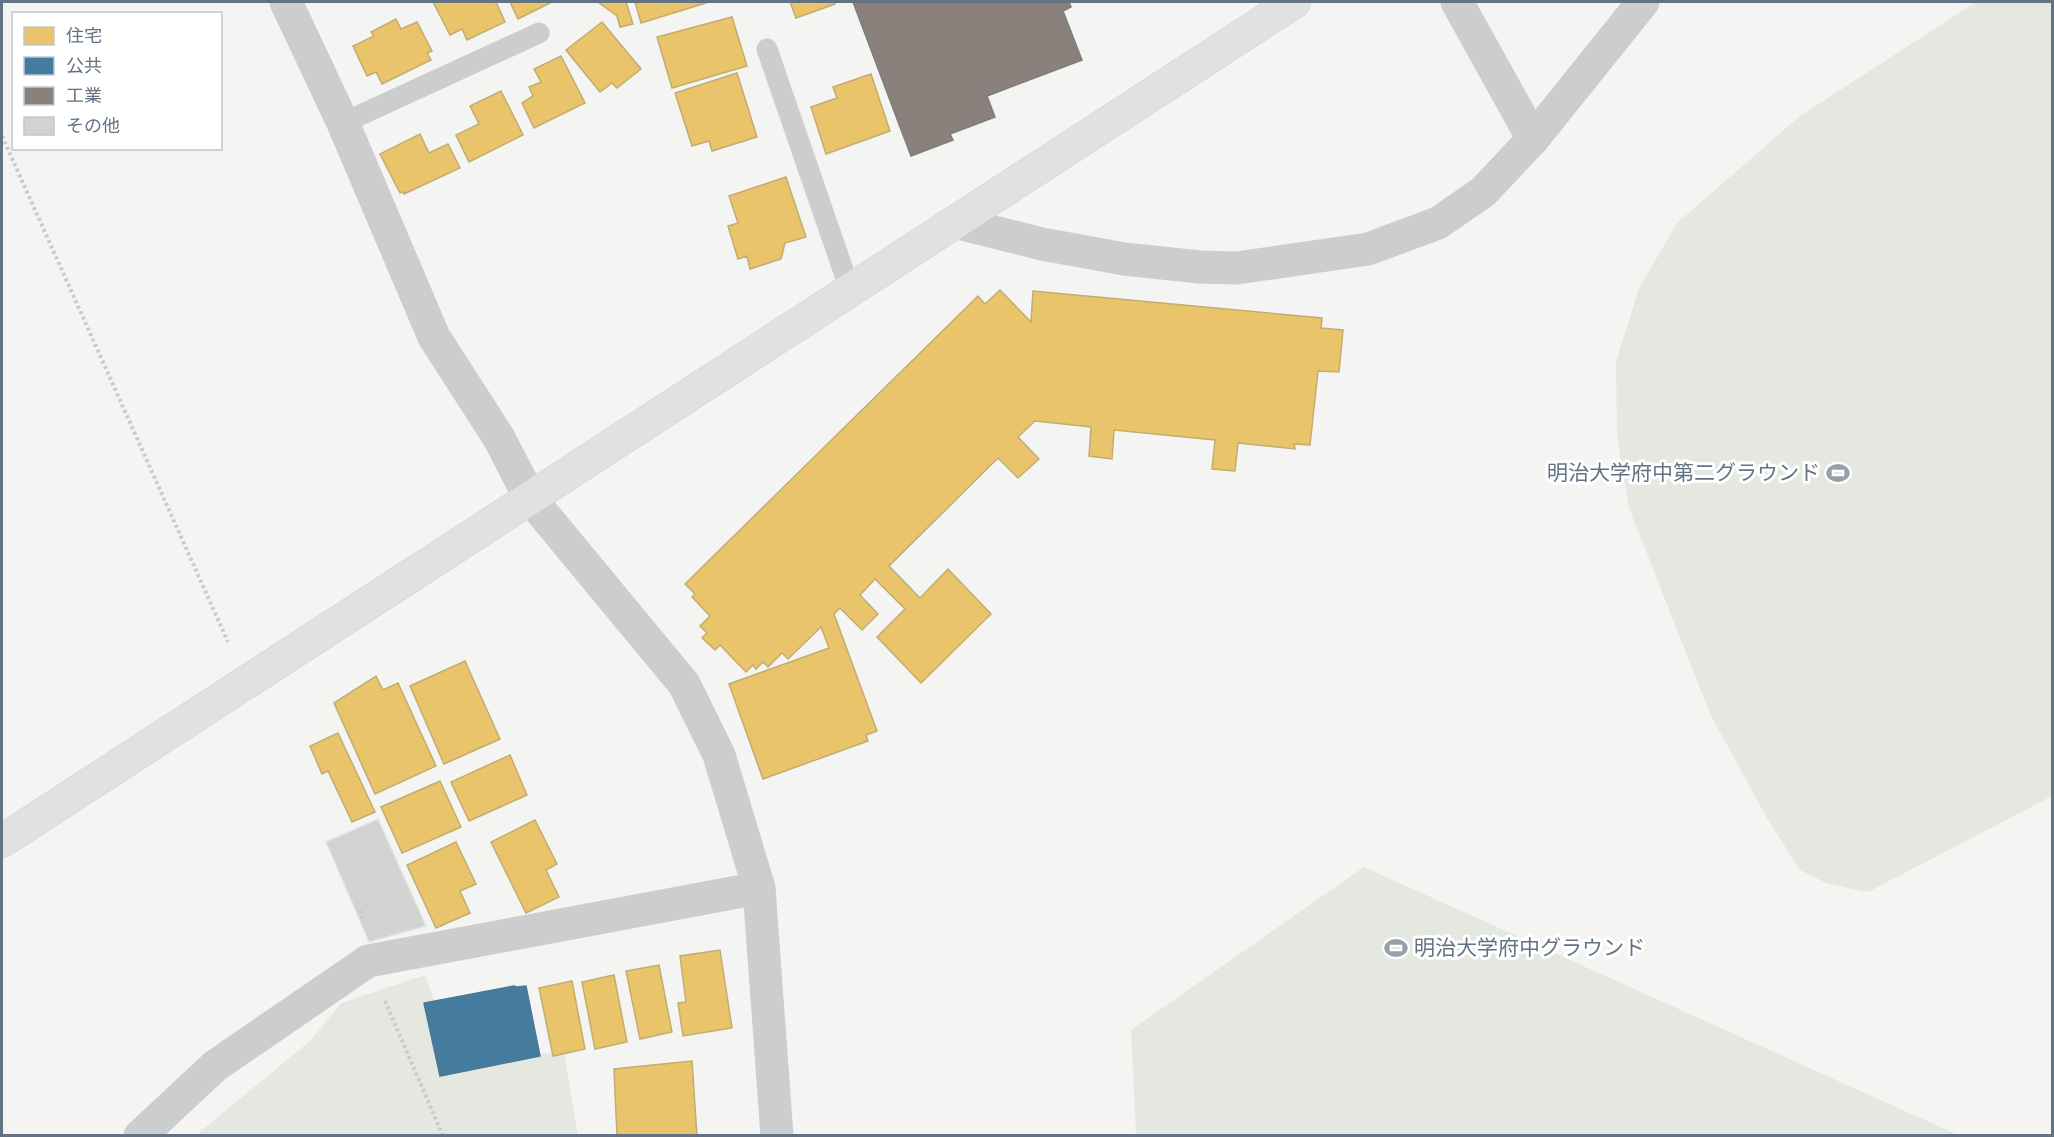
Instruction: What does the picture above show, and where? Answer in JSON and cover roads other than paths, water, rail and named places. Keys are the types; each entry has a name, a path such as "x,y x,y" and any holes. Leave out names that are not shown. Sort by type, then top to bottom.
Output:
{"main road":[{"path":"2,841 1294,2"}],"street":[{"path":"286,2 343,123 434,337 499,438 530,498 684,684 719,755 759,888 777,1136"},
{"path":"1457,2 1533,139"},
{"path":"954,222 1042,244 1124,259 1200,267 1237,268 1368,249 1438,223 1483,192 1533,139 1643,2"},
{"path":"140,1136 215,1066 368,961 759,888"}],"lane":[{"path":"343,123 539,33"},
{"path":"768,49 850,290"}],"place":[{"name":"明治大学府中第二グラウンド","path":"1838,473"},
{"name":"明治大学府中グラウンド","path":"1396,948"}]}
